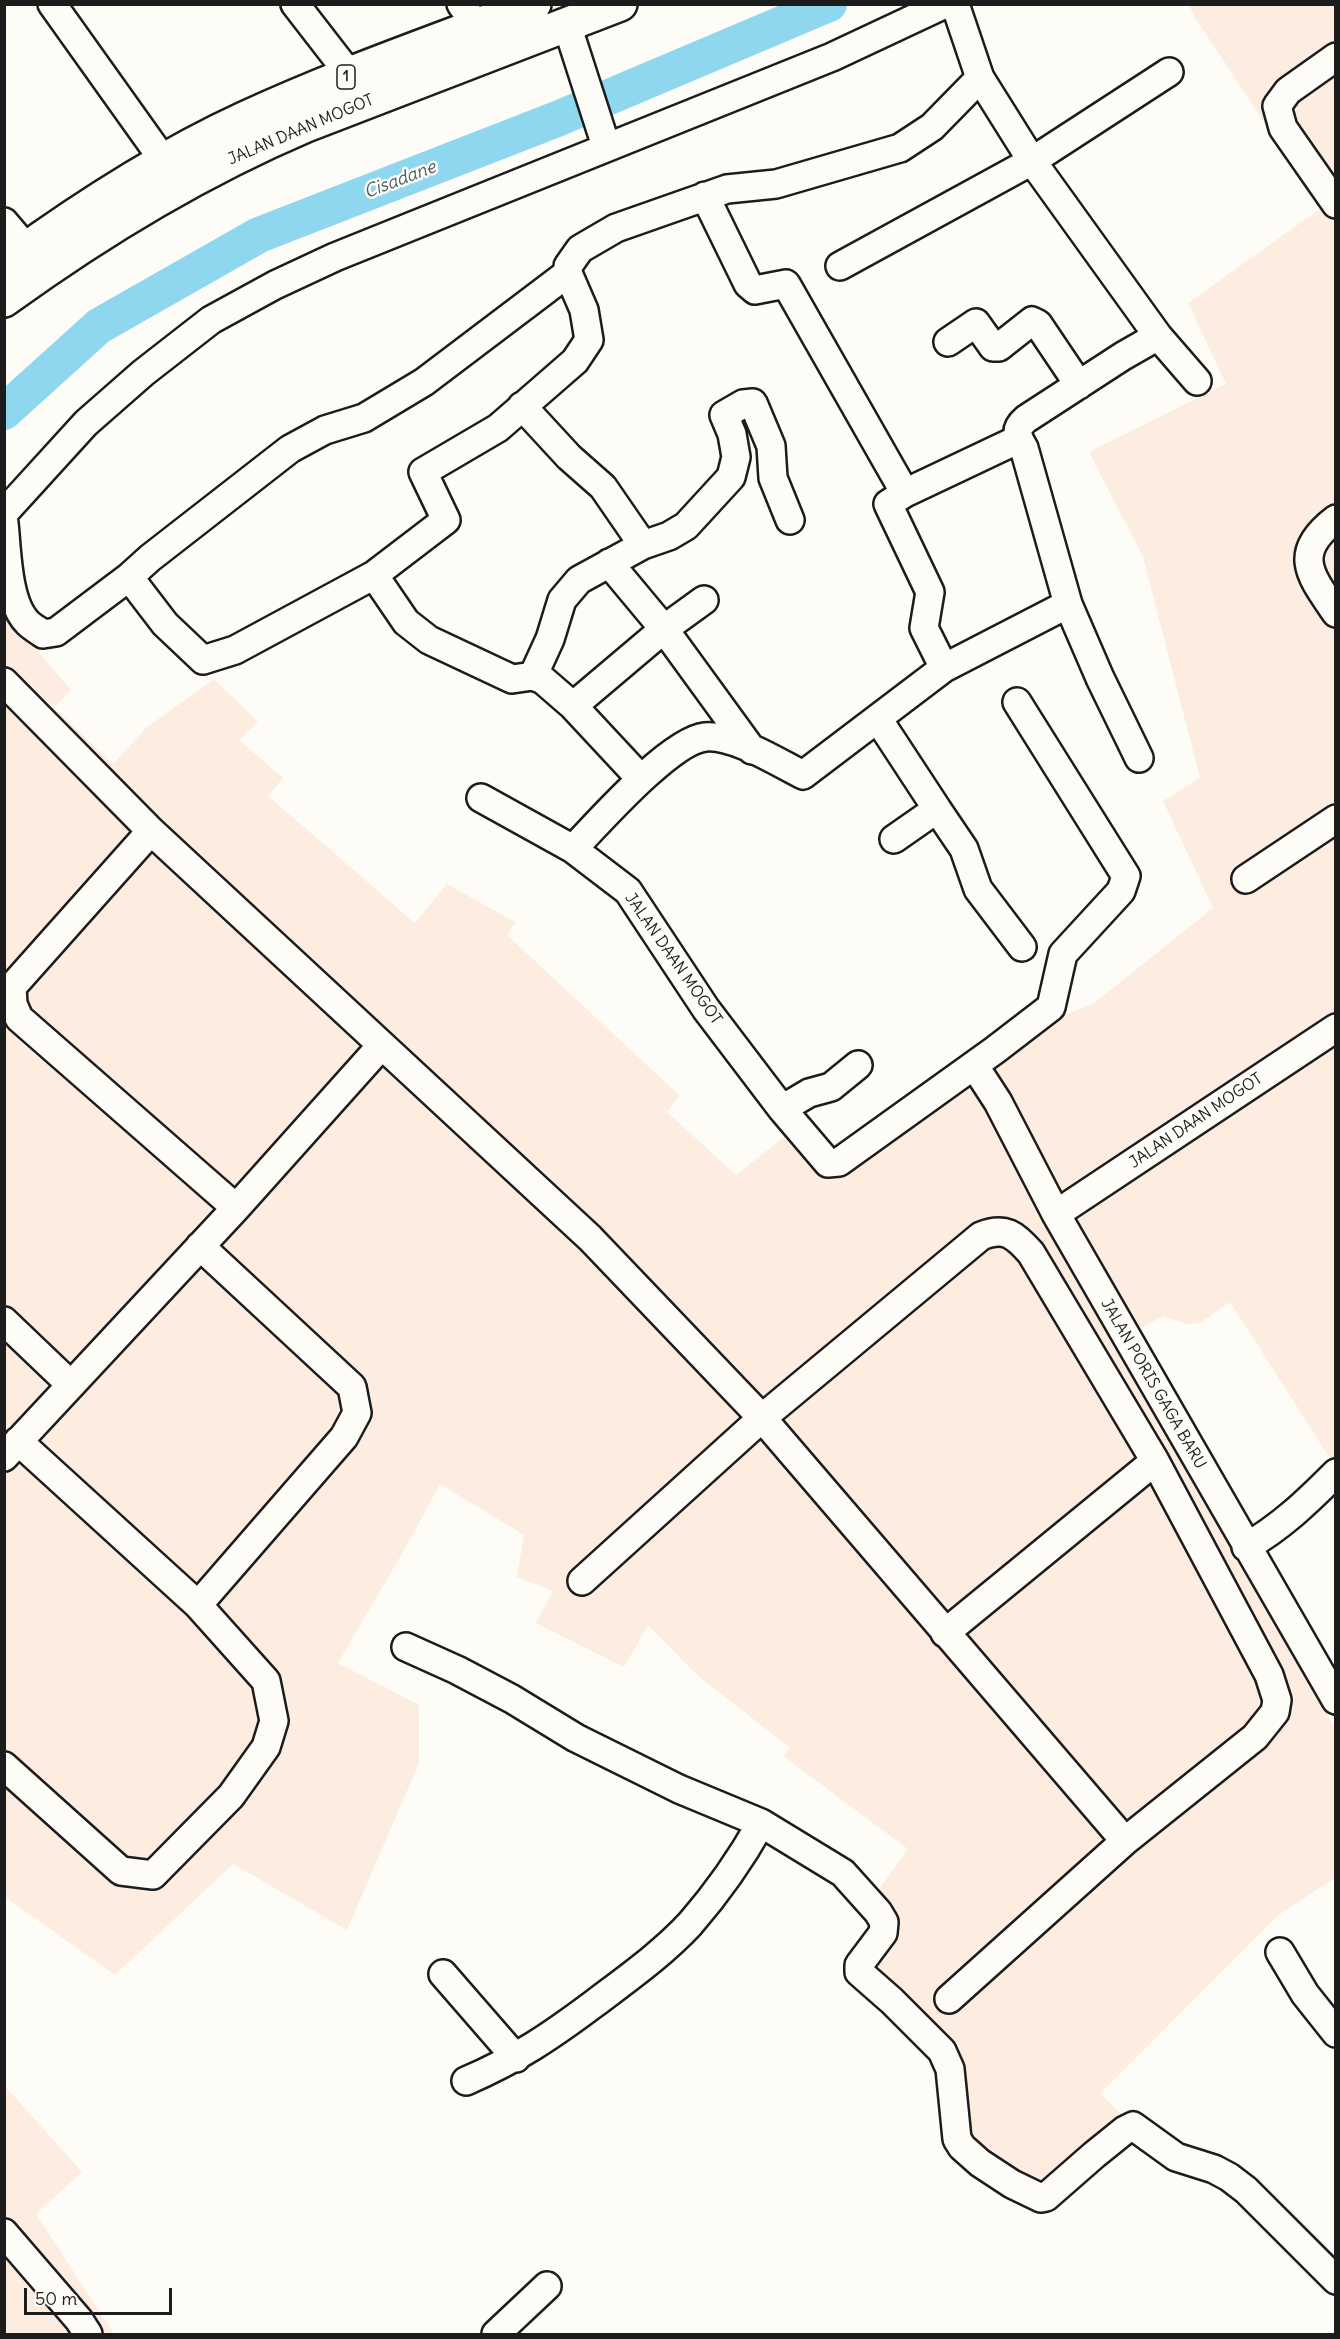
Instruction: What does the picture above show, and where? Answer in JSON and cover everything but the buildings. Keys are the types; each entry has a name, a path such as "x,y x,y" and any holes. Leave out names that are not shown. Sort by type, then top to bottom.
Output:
{"highway":[{"name":"JALAN DAAN MOGOT","path":"4,300 80,247 171,190 250,133 297,95 350,75 469,15 534,4"},
{"name":"JALAN DAAN MOGOT","path":"16,257 164,161 250,133 571,40 620,4"}],"street":[{"path":"52,4 164,161"},
{"path":"295,4 350,75"},
{"path":"4,513 86,423 143,373 211,320 275,285 335,257 497,193 604,140 692,115 832,57 945,4"},
{"path":"955,4 980,78 1032,161 1158,336 1197,381"},
{"path":"571,40 604,140"},
{"path":"1335,57 1288,91 1277,106 1282,128 1335,204"},
{"path":"840,266 1032,161 1169,72"},
{"path":"129,578 165,624 203,660 235,650 374,575 446,520 423,472 498,428 575,361 590,340 584,310 568,273 568,266 580,249 616,228 727,189 776,184 900,148 932,127 980,78"},
{"path":"705,196 748,284 755,290 786,284 905,493"},
{"path":"4,222 16,257"},
{"path":"4,523 9,573 15,602 26,622 43,634 56,632 129,578 150,558 290,449 325,430 364,418 424,382 568,273"},
{"path":"948,342 976,323 993,347 999,347 1032,321 1038,324 1079,385"},
{"path":"1138,758 1068,604 1024,448 1016,432 1020,424 1123,356 1158,336"},
{"path":"533,676 550,639 562,600 579,580 642,545 655,543 686,526 731,477 736,457 732,434 724,415 730,410 751,402 754,406 771,446 773,478 790,520"},
{"path":"522,406 569,457 603,487 642,545"},
{"path":"944,668 924,628 930,592 888,504 905,493 1019,439"},
{"path":"1335,519 1317,536 1310,547 1307,560 1313,579 1335,613"},
{"path":"609,563 664,629 753,751"},
{"path":"374,575 406,622 429,640 512,679 533,676 543,680 573,706 641,779"},
{"path":"573,706 664,629 704,600"},
{"path":"573,849 641,779 687,742 706,737 732,741 802,775 944,668 1068,604"},
{"path":"4,682 151,831 590,1238 762,1418 1125,1841"},
{"path":"974,1065 1051,1007 1062,954 1121,891 1126,876 1017,702"},
{"path":"878,719 964,849 978,889 1022,947"},
{"name":"JALAN DAAN MOGOT","path":"481,798 573,849 628,891 706,1009 782,1109 828,1163 839,1162 974,1065"},
{"path":"894,839 937,809"},
{"path":"1246,879 1335,819"},
{"path":"151,831 12,987 13,1004 19,1018 236,1208"},
{"name":"JALAN DAAN MOGOT","path":"1056,1214 1335,1028"},
{"path":"4,1766 121,1871 153,1875 231,1796 266,1747 274,1721 266,1681 198,1605 11,1449 236,1208 381,1046"},
{"path":"782,1109 809,1093 831,1088 858,1065"},
{"name":"JALAN PORIS GAGA BARU","path":"974,1065 998,1102 1056,1214 1335,1700"},
{"path":"582,1581 762,1418 981,1236 994,1230 1009,1233 1022,1242 1031,1253 1155,1461 1269,1675 1277,1700 1275,1712 1255,1737 1125,1841 949,1999"},
{"path":"198,1605 344,1437 357,1413 352,1387 200,1246"},
{"path":"4,1321 71,1385"},
{"path":"945,1633 1155,1461"},
{"path":"1246,1547 1281,1526 1308,1503 1335,1473"},
{"path":"406,1647 513,1699 576,1738 679,1789 761,1823 843,1873 878,1912 884,1922 883,1933 859,1965 859,1972 942,2051 950,2069 957,2139 980,2163 1012,2184 1041,2198 1046,2197 1094,2155 1133,2126 1176,2157 1214,2169 1229,2177 1246,2190 1335,2280"},
{"path":"466,2081 516,2058 550,2037 658,1954 711,1898 744,1853 761,1823"},
{"path":"1280,1952 1305,1994 1335,2033"},
{"path":"443,1974 516,2058"},
{"path":"4,2233 79,2320 88,2334"},
{"path":"501,2333 547,2286"}],"shaded area":[{"path":"1189,5 1335,5 1335,1457 1331,1460 1230,1302 1200,1323 1187,1324 1163,1316 1120,1340 1335,1728 1335,1878 1278,1915 1100,2094 1130,2122 1049,2208 952,2150 943,2059 854,1984 887,1937 868,1904 908,1849 783,1756 790,1748 696,1674 648,1625 624,1667 536,1623 553,1591 517,1577 524,1535 440,1484 338,1663 419,1705 419,1763 347,1930 233,1864 115,1975 5,1897 4,612 71,690 54,708 113,764 146,728 214,679 258,722 239,740 283,778 268,796 415,923 447,884 515,922 507,935 679,1095 667,1112 736,1175 794,1129 824,1171 1026,1030 1093,1004 1213,908 1163,801 1200,778 1143,557 1089,452 1226,384 1188,303 1321,208 1194,16"},
{"path":"4,2085 82,2172 36,2214 114,2334 5,2334"}],"waterway":[{"name":"Cisadane","path":"4,412 99,326 259,235 557,119 829,4"}]}
